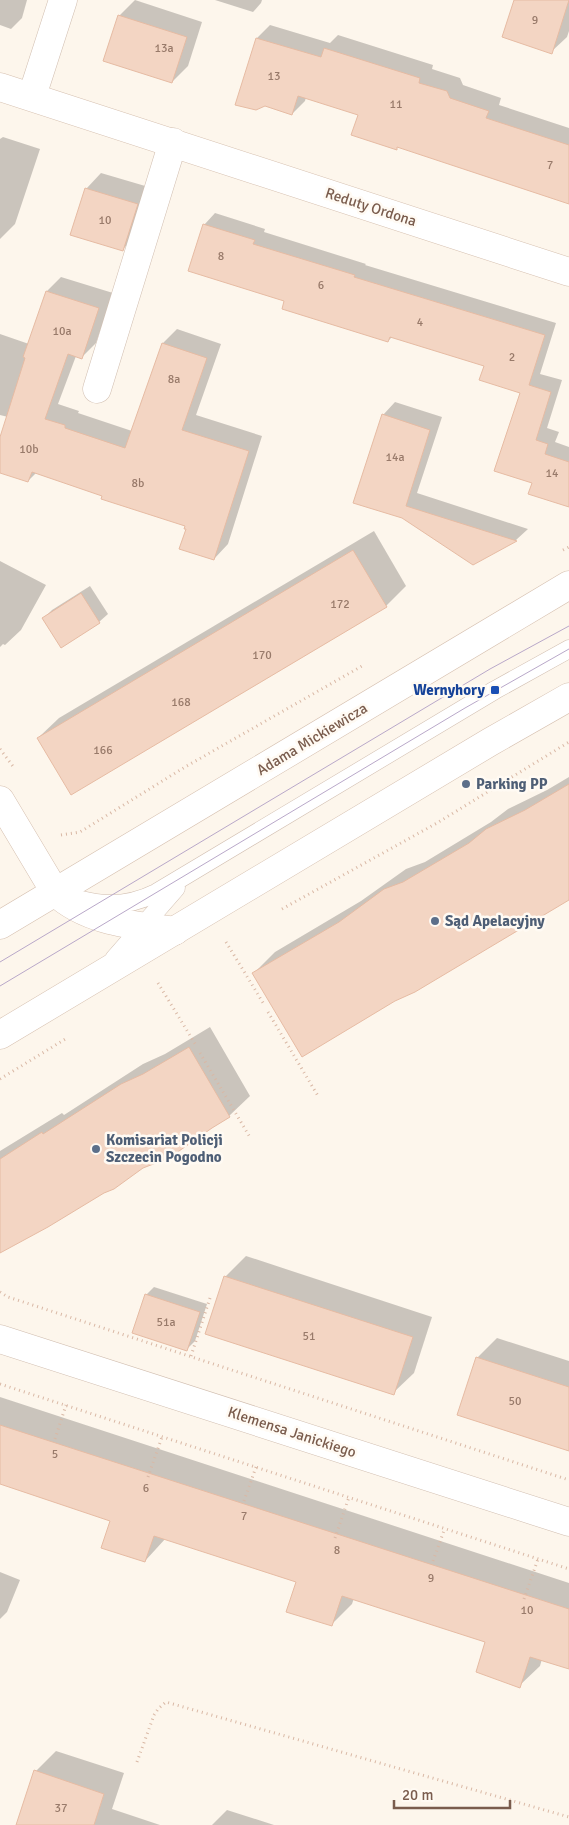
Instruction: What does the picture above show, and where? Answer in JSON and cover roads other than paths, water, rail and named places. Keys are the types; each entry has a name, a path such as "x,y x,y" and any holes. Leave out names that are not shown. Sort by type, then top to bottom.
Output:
{"street":[{"path":"32,96 63,0"},
{"name":"Reduty Ordona","path":"0,87 569,272"},
{"path":"97,389 173,142"},
{"name":"Adama Mickiewicza","path":"0,925 569,585"},
{"path":"0,1035 490,742 569,697"},
{"path":"0,800 55,892 73,906 84,912 110,920 175,930"},
{"name":"Klemensa Janickiego","path":"5,1340 569,1522"}],"lane":[{"path":"55,892 94,903 112,904 130,903 156,893 495,690 569,649"},
{"path":"92,980 106,968 177,886 202,865"}],"tram line":[{"path":"0,962 490,669 569,626"},
{"path":"0,986 465,708 569,649"}],"place":[{"name":"Wernyhory","path":"495,690"},
{"name":"Parking PP","path":"466,784"},
{"name":"Sąd Apelacyjny","path":"435,921"},
{"name":"Komisariat Policji Szczecin Pogodno","path":"96,1149"}]}
